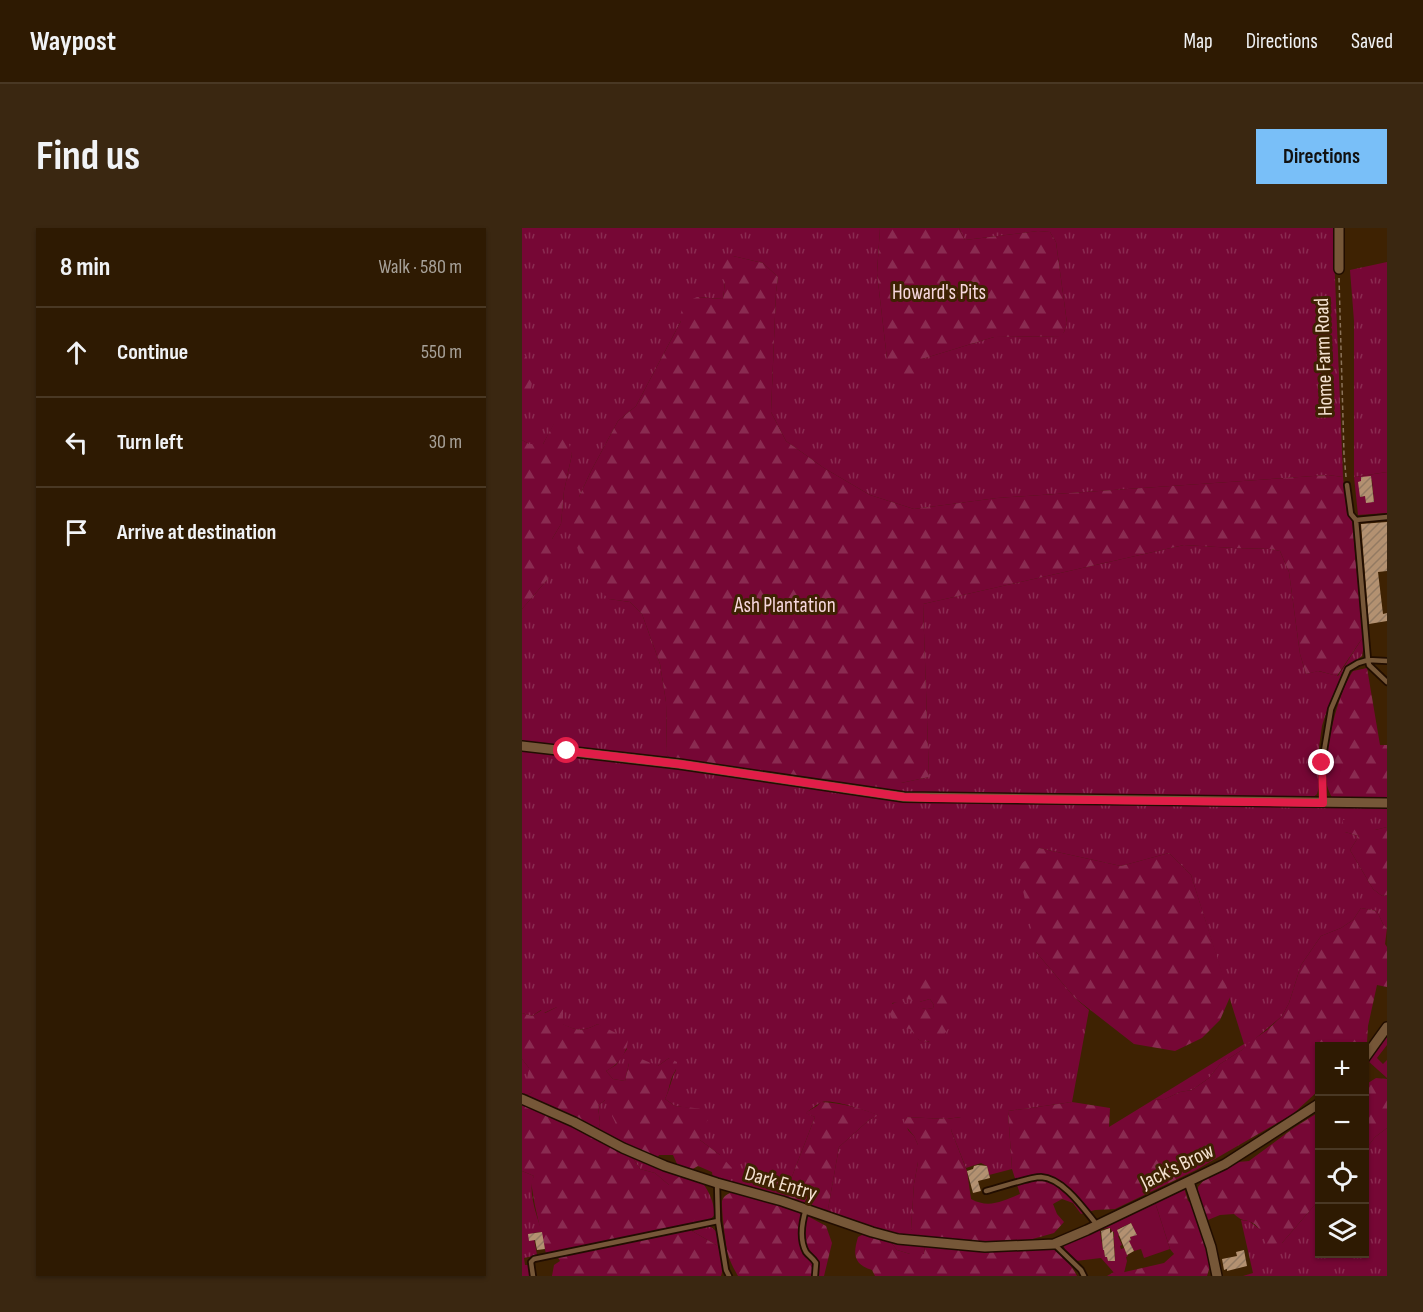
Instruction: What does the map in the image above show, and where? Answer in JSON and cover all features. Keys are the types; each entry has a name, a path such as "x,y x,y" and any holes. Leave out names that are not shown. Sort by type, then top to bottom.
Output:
{"street":[{"name":"Home Farm Road","path":"1339,228 1339,268"},
{"path":"522,746 679,764 904,797 1387,804"},
{"path":"1369,1053 1387,1027"},
{"name":"Dark Entry","path":"522,1099 665,1166 806,1209 872,1232 898,1239 985,1247 1043,1244"},
{"name":"Jack's Brow","path":"1043,1244 1054,1244 1225,1164 1315,1106"},
{"path":"1189,1182 1211,1247 1217,1276"}],"lane":[{"path":"1347,485 1351,514 1356,520 1369,665 1387,682"},
{"path":"1356,520 1387,517"},
{"path":"1323,803 1322,763 1331,709 1348,669 1368,660 1387,661"},
{"path":"986,1191 1039,1177 1050,1179 1078,1201 1097,1225"},
{"path":"717,1183 718,1221 729,1276"},
{"path":"806,1209 802,1229 807,1253 816,1263 815,1276"},
{"path":"533,1276 531,1262 534,1259 718,1221"},
{"path":"1054,1244 1081,1270 1084,1276"}],"path":[{"name":"Home Farm Road","path":"1339,268 1344,454 1347,485"}],"green space":[{"path":"522,228 880,228 877,273 887,359 922,359 994,337 1061,336 1067,323 1056,242 1050,232 1038,231 965,240 959,228 1333,228 1343,477 1328,475 997,498 914,509 870,495 824,468 786,441 771,412 778,277 763,263 733,256 725,282 723,299 698,297 681,321 636,406 618,421 579,497 609,599 630,602 642,614 660,664 666,702 667,755 672,761 522,743 522,609 547,580 552,539 561,524 564,491 572,454 554,424 543,444 529,444 522,440"},
{"name":"Howard's Pits","path":"880,228 959,228 965,240 1038,231 1050,232 1056,242 1067,323 1062,336 994,337 922,359 918,373 910,380 898,382 890,373 887,359 877,273"},
{"name":"Ash Plantation","path":"733,256 763,263 778,277 771,412 786,441 824,468 870,495 914,509 997,498 1328,475 1343,477 1347,514 1352,521 1363,637 1337,676 1319,671 1306,674 1300,654 1289,572 1280,551 1184,545 923,604 929,777 901,783 894,789 672,761 667,755 666,702 660,664 642,614 630,602 609,599 588,580 574,538 573,525 579,497 591,471 618,421 636,406 681,321 680,316 684,303 697,297 723,299 725,282 720,274 722,262"},
{"path":"1387,262 1387,472 1354,477 1354,321 1350,270"},
{"path":"522,352 530,365 532,380 529,394 522,408"},
{"path":"554,423 561,423 564,428 572,454 564,491 561,524 552,539 555,555 547,580 522,609 522,440 529,444 543,444"},
{"path":"1387,472 1387,513 1358,515 1354,477","holes":["1372,480 1374,502 1365,496 1360,497 1359,482"]},
{"path":"1184,545 1280,551 1289,572 1300,654 1306,674 1318,671 1338,676 1363,637 1362,656 1344,669 1325,716 1319,747 1319,787 1317,794 1310,800 910,794 825,782 901,783 929,777 923,604"},
{"path":"1367,668 1380,745 1387,745 1387,798 1333,799 1327,783 1326,766 1333,722 1342,693 1353,671"},
{"path":"522,750 681,769 904,801 1387,808 1387,827 1345,832 1359,836 1350,850 1373,889 1382,896 1387,895 1387,928 1377,911 1361,908 1353,920 1321,936 1301,965 1289,1003 1282,1016 1242,1050 1220,1064 1209,1078 1192,1090 1180,1092 1165,1099 1153,1100 1244,1044 1191,875 1169,853 1121,866 1039,848 1036,952 1075,998 1089,1010 1072,1102 1008,1111 1012,1169 989,1175 987,1166 981,1163 966,1168 951,1130 961,1117 946,1119 905,1117 908,1130 918,1145 911,1229 921,1236 912,1237 886,1232 819,1210 828,1209 839,1147 869,1120 878,1115 842,1104 822,1102 806,1113 815,1117 791,1179 766,1193 723,1182 720,1155 700,1140 704,1110 675,1106 665,1099 676,1070 669,1058 658,1066 629,1063 625,1081 613,1079 606,1071 616,1065 627,1049 598,1024 580,1030 562,1024 563,1007 557,1007 544,1013 541,1010 532,1016 522,1013","holes":["942,983 929,1042 919,1040 892,1003 923,1009 933,1008 934,1005 930,999 919,1002"]},
{"path":"1357,818 1375,830 1387,827 1387,895 1382,896 1373,889 1350,850 1359,836 1345,832 1341,826 1343,820"},
{"path":"1039,848 1121,866 1169,853 1191,875 1230,997 1220,1020 1202,1038 1175,1051 1134,1044 1075,998 1036,952 1018,867"},
{"path":"1361,908 1377,911 1387,928 1385,944 1387,947 1387,987 1377,985 1368,1026 1367,1042 1315,1042 1315,1094 1293,1114 1196,1170 1115,1209 1095,1210 1081,1214 1073,1203 1062,1199 1053,1204 1057,1214 1064,1222 1054,1233 1007,1243 956,1240 959,1248 977,1252 1052,1248 1066,1260 1077,1276 875,1276 872,1270 858,1261 855,1248 858,1237 866,1233 890,1241 897,1250 910,1254 924,1254 925,1245 929,1239 911,1229 918,1145 904,1124 905,1117 946,1119 962,1117 960,1126 951,1130 967,1171 971,1199 990,1204 1020,1194 1012,1169 1008,1111 1072,1102 1110,1108 1109,1127 1153,1100 1165,1099 1180,1092 1192,1090 1209,1078 1220,1064 1242,1050 1282,1016 1289,1003 1301,965 1321,936 1353,920"},
{"path":"931,974 941,981 951,999 952,1019 948,1028 942,1036 931,1041 919,1040 910,1029 896,1024 890,1013 891,1005 898,1002 928,1009 933,1008 934,1005 930,999 919,1002 908,999 906,994 913,975"},
{"path":"557,1007 563,1007 563,1024 576,1029 584,1029 598,1024 628,1039 622,1058 606,1071 613,1079 625,1081 629,1063 639,1058 658,1066 669,1058 677,1062 665,1099 675,1106 704,1109 708,1120 700,1130 700,1140 720,1155 732,1168 731,1180 723,1182 713,1179 712,1172 698,1166 682,1175 673,1155 659,1155 650,1167 643,1164 643,1151 626,1144 612,1116 615,1100 605,1100 598,1106 600,1123 596,1139 631,1155 640,1169 655,1173 669,1185 679,1177 695,1179 704,1195 703,1205 693,1222 692,1231 718,1246 724,1265 721,1276 552,1276 554,1265 560,1261 557,1256 551,1257 546,1254 531,1182 534,1176 522,1171 522,1097 531,1093 536,1087 527,1079 529,1068 522,1059 522,1013 532,1016 542,1010 545,1013"},
{"path":"1387,1033 1387,1045 1377,1058 1383,1064 1387,1060 1387,1078 1369,1060"},
{"path":"522,1059 529,1068 537,1087 531,1093 523,1096 522,1096"},
{"path":"1376,1078 1387,1079 1387,1128 1369,1145 1369,1096 1369,1082"},
{"path":"605,1100 615,1100 634,1149 598,1132 600,1123 598,1106"},
{"path":"821,1102 851,1106 879,1115 869,1120 839,1147 828,1209 819,1210 766,1193 778,1177 791,1179 815,1117 805,1113"},
{"path":"1315,1114 1315,1205 1282,1243 1267,1245 1260,1230 1252,1222 1234,1214 1220,1215 1203,1222 1213,1256 1207,1276 1107,1276 1114,1272 1116,1274 1164,1263 1174,1254 1170,1249 1155,1202 1184,1188 1188,1201 1193,1204 1198,1187 1203,1181 1238,1162 1249,1161"},
{"path":"1387,1128 1387,1276 1243,1276 1253,1273 1241,1220 1249,1221 1282,1243 1315,1205 1315,1258 1369,1258 1369,1145"},
{"path":"631,1155 702,1182 711,1197 715,1214 713,1217 692,1224 693,1222 669,1185 655,1173 640,1169"},
{"path":"522,1171 534,1176 532,1196 542,1232 533,1233 537,1255 524,1258 531,1276 522,1276"},
{"path":"737,1190 800,1212 826,1226 832,1243 824,1276 738,1276 727,1250 722,1204 724,1197"},
{"path":"1155,1202 1170,1249 1144,1258 1141,1249 1134,1251 1128,1241 1136,1234 1131,1223 1118,1229 1121,1249 1124,1248 1128,1256 1124,1273 1116,1275 1101,1258 1076,1261 1065,1251 1065,1243","holes":["1111,1229 1114,1232 1114,1237 1112,1237 1115,1261 1108,1261 1105,1257 1100,1231"]},
{"path":"707,1227 717,1232 718,1246 692,1231"},
{"path":"890,1241 925,1245 924,1255 897,1250"}],"building":[{"path":"1371,476 1374,502 1366,503 1365,496 1360,497 1358,482 1361,481 1361,477"},
{"path":"1387,522 1387,571 1378,572 1383,614 1387,613 1387,621 1369,624 1361,524"},
{"path":"978,1165 987,1166 990,1178 978,1181 981,1191 973,1193 967,1171"},
{"path":"1131,1223 1137,1235 1130,1237 1129,1241 1134,1251 1127,1255 1117,1230"},
{"path":"1110,1228 1110,1233 1113,1231 1115,1261 1108,1261 1103,1250 1101,1231"},
{"path":"542,1232 545,1249 537,1250 535,1240 529,1241 528,1234"},
{"path":"1244,1250 1247,1266 1224,1270 1222,1259 1237,1256 1236,1252"}],"route":[{"path":"567,751 679,764 904,797 930,798 1323,803 1322,763"}]}
